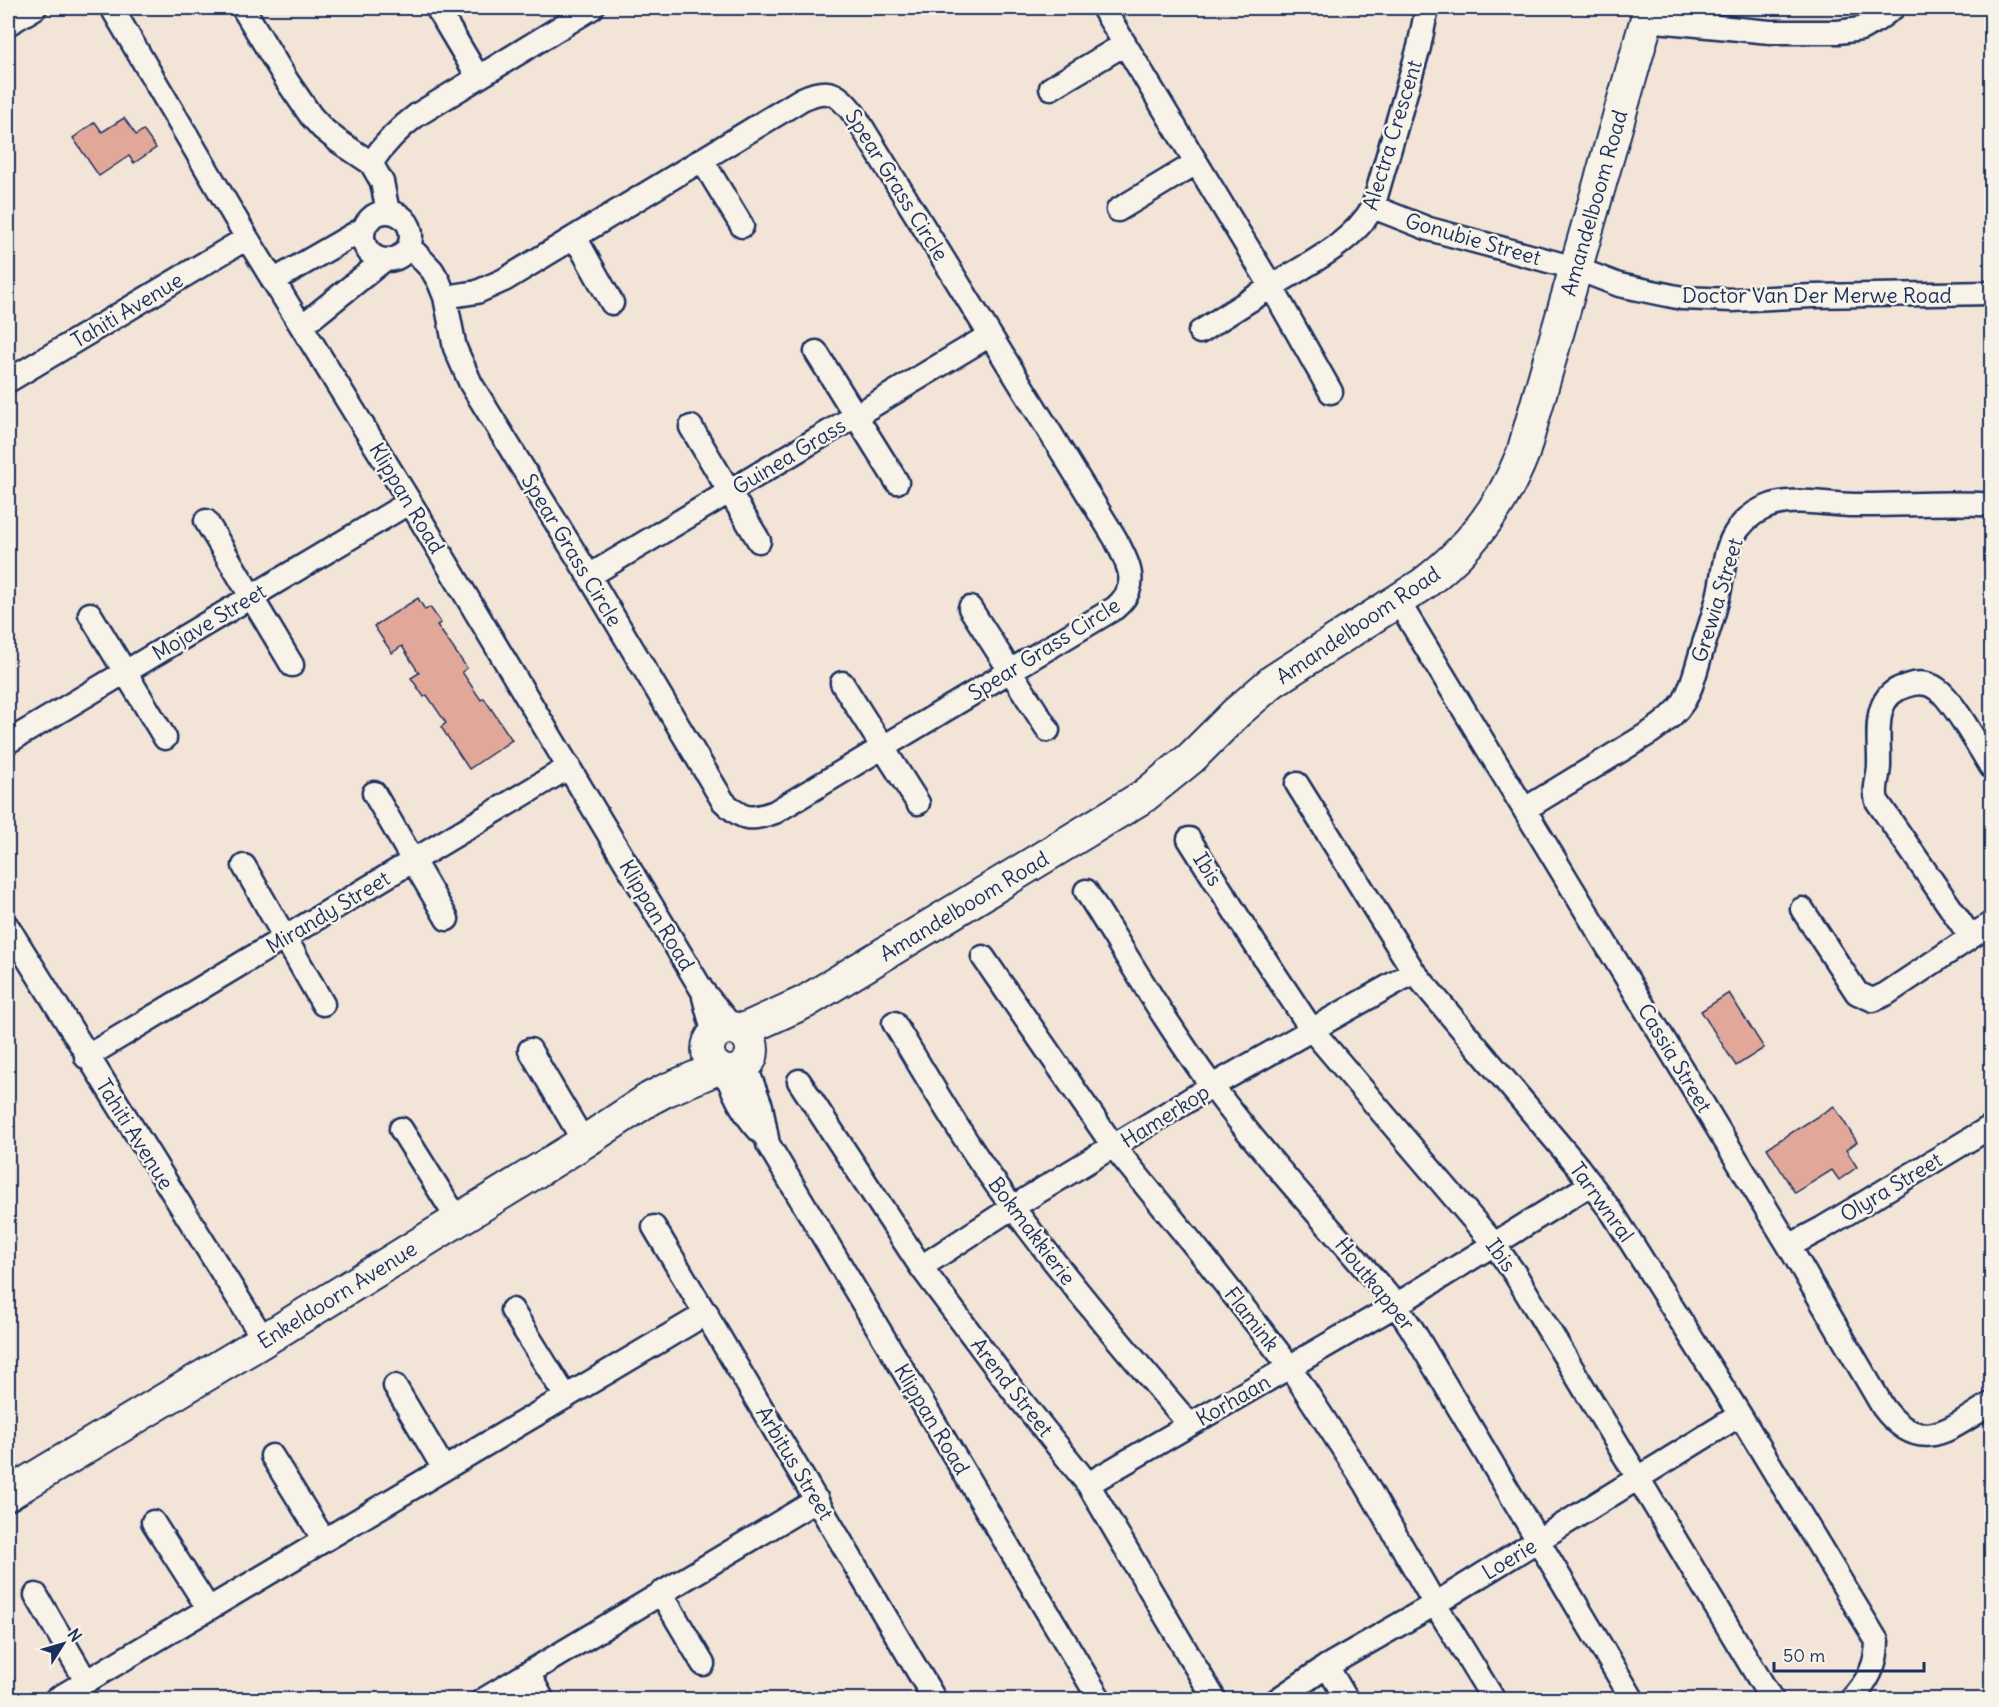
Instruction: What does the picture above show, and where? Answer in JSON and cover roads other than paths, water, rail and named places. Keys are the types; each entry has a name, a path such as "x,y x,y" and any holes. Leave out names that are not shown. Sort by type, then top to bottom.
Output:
{"street":[{"path":"8,24 35,8"},
{"name":"Klippan Road","path":"112,8 247,238 410,502 702,990 730,1050 762,1106 768,1144 1100,1700"},
{"path":"243,8 311,116 338,141 371,163 382,182 388,212"},
{"path":"437,8 478,77"},
{"path":"371,163 398,129 417,115 592,8"},
{"path":"1103,8 1271,286 1331,392"},
{"name":"Alectra Crescent","path":"1200,332 1354,233 1364,222 1372,207 1419,47 1427,8"},
{"path":"1648,14 1770,32 1838,32 1861,29 1893,8"},
{"name":"Amandelboom Road","path":"730,1050 1144,796 1191,758 1236,713 1273,681 1398,601 1444,568 1473,540 1489,519 1513,478 1523,453 1648,14"},
{"path":"1051,88 1125,44"},
{"name":"Spear Grass Circle","path":"409,246 432,270 445,297 455,348 471,384 723,801 739,815 749,818 775,812 1115,608 1128,594 1131,584 1130,572 1115,538 854,114 836,95 826,92 801,99 490,288 445,297"},
{"path":"702,159 742,226"},
{"path":"1118,210 1196,163"},
{"name":"Gonubie Street","path":"1372,207 1429,229 1575,268"},
{"path":"273,281 363,229 372,216 388,212 395,213 407,223 411,238 409,246 399,257 384,260 302,326"},
{"path":"363,229 364,246 369,253 384,260"},
{"path":"574,237 612,303"},
{"name":"Tahiti Avenue","path":"8,381 247,238"},
{"name":"Doctor Van Der Merwe Road","path":"1575,268 1619,285 1682,298 1732,300 1813,296 1992,294"},
{"name":"Guinea Grass","path":"589,576 990,335"},
{"path":"816,352 897,482"},
{"path":"691,428 759,541"},
{"name":"Grewia Street","path":"1525,809 1651,732 1666,722 1681,707 1692,683 1716,605 1730,544 1739,527 1752,515 1774,504 1802,501 1852,505 1992,505"},
{"name":"Mojave Street","path":"8,742 410,502"},
{"path":"206,521 292,665"},
{"name":"Cassia Street","path":"1398,601 1789,1246 1883,1407 1900,1426 1909,1432 1933,1435 1992,1402"},
{"path":"970,608 1048,730"},
{"path":"90,614 165,738"},
{"path":"842,683 918,803"},
{"path":"1970,936 1877,801 1875,794 1879,766 1877,731 1880,711 1885,701 1894,691 1910,685 1925,684 1935,687 1949,700 1992,768"},
{"name":"Mirandy Street","path":"86,1057 569,767"},
{"name":"Tarrwnral","path":"1298,784 1414,972 1592,1184 1614,1215 1740,1415 1877,1641 1877,1656 1873,1670 1864,1685 1851,1699"},
{"path":"374,793 447,919"},
{"name":"Ibis","path":"1189,839 1312,1030 1494,1244 1539,1314 1772,1700"},
{"path":"244,866 323,1004"},
{"name":"Houtkapper","path":"1086,891 1185,1049 1212,1086 1260,1147 1396,1305 1633,1700"},
{"path":"1802,909 1857,993 1873,1000 1897,987 1992,923"},
{"name":"Tahiti Avenue","path":"8,927 86,1057 264,1340"},
{"name":"Flamink","path":"983,957 1114,1148 1290,1367 1366,1484 1435,1604 1494,1700"},
{"name":"Hamerkop","path":"921,1267 1013,1207 1114,1148 1212,1086 1414,972"},
{"name":"Bokmakkierie","path":"894,1023 958,1128 1013,1207 1099,1318 1190,1425"},
{"path":"530,1050 584,1142"},
{"name":"Enkeldoorn Avenue","path":"8,1494 264,1340 730,1050"},
{"name":"Arend Street","path":"799,1081 921,1267 1015,1393 1088,1484 1215,1700"},
{"name":"Olyra Street","path":"1789,1246 1992,1126"},
{"path":"401,1129 458,1220"},
{"name":"Korhaan","path":"1088,1484 1396,1305 1592,1184"},
{"name":"Arbitus Street","path":"654,1227 935,1700"},
{"path":"512,1310 566,1396"},
{"path":"55,1700 707,1313"},
{"path":"395,1386 444,1469"},
{"name":"Loerie","path":"1277,1700 1327,1666 1435,1604 1740,1415"},
{"path":"272,1456 324,1540"},
{"path":"483,1700 817,1500"},
{"path":"153,1522 208,1608"},
{"path":"661,1593 703,1664"},
{"path":"36,1595 86,1681"},
{"path":"1327,1666 1347,1700"},
{"path":"528,1673 543,1700"}]}
